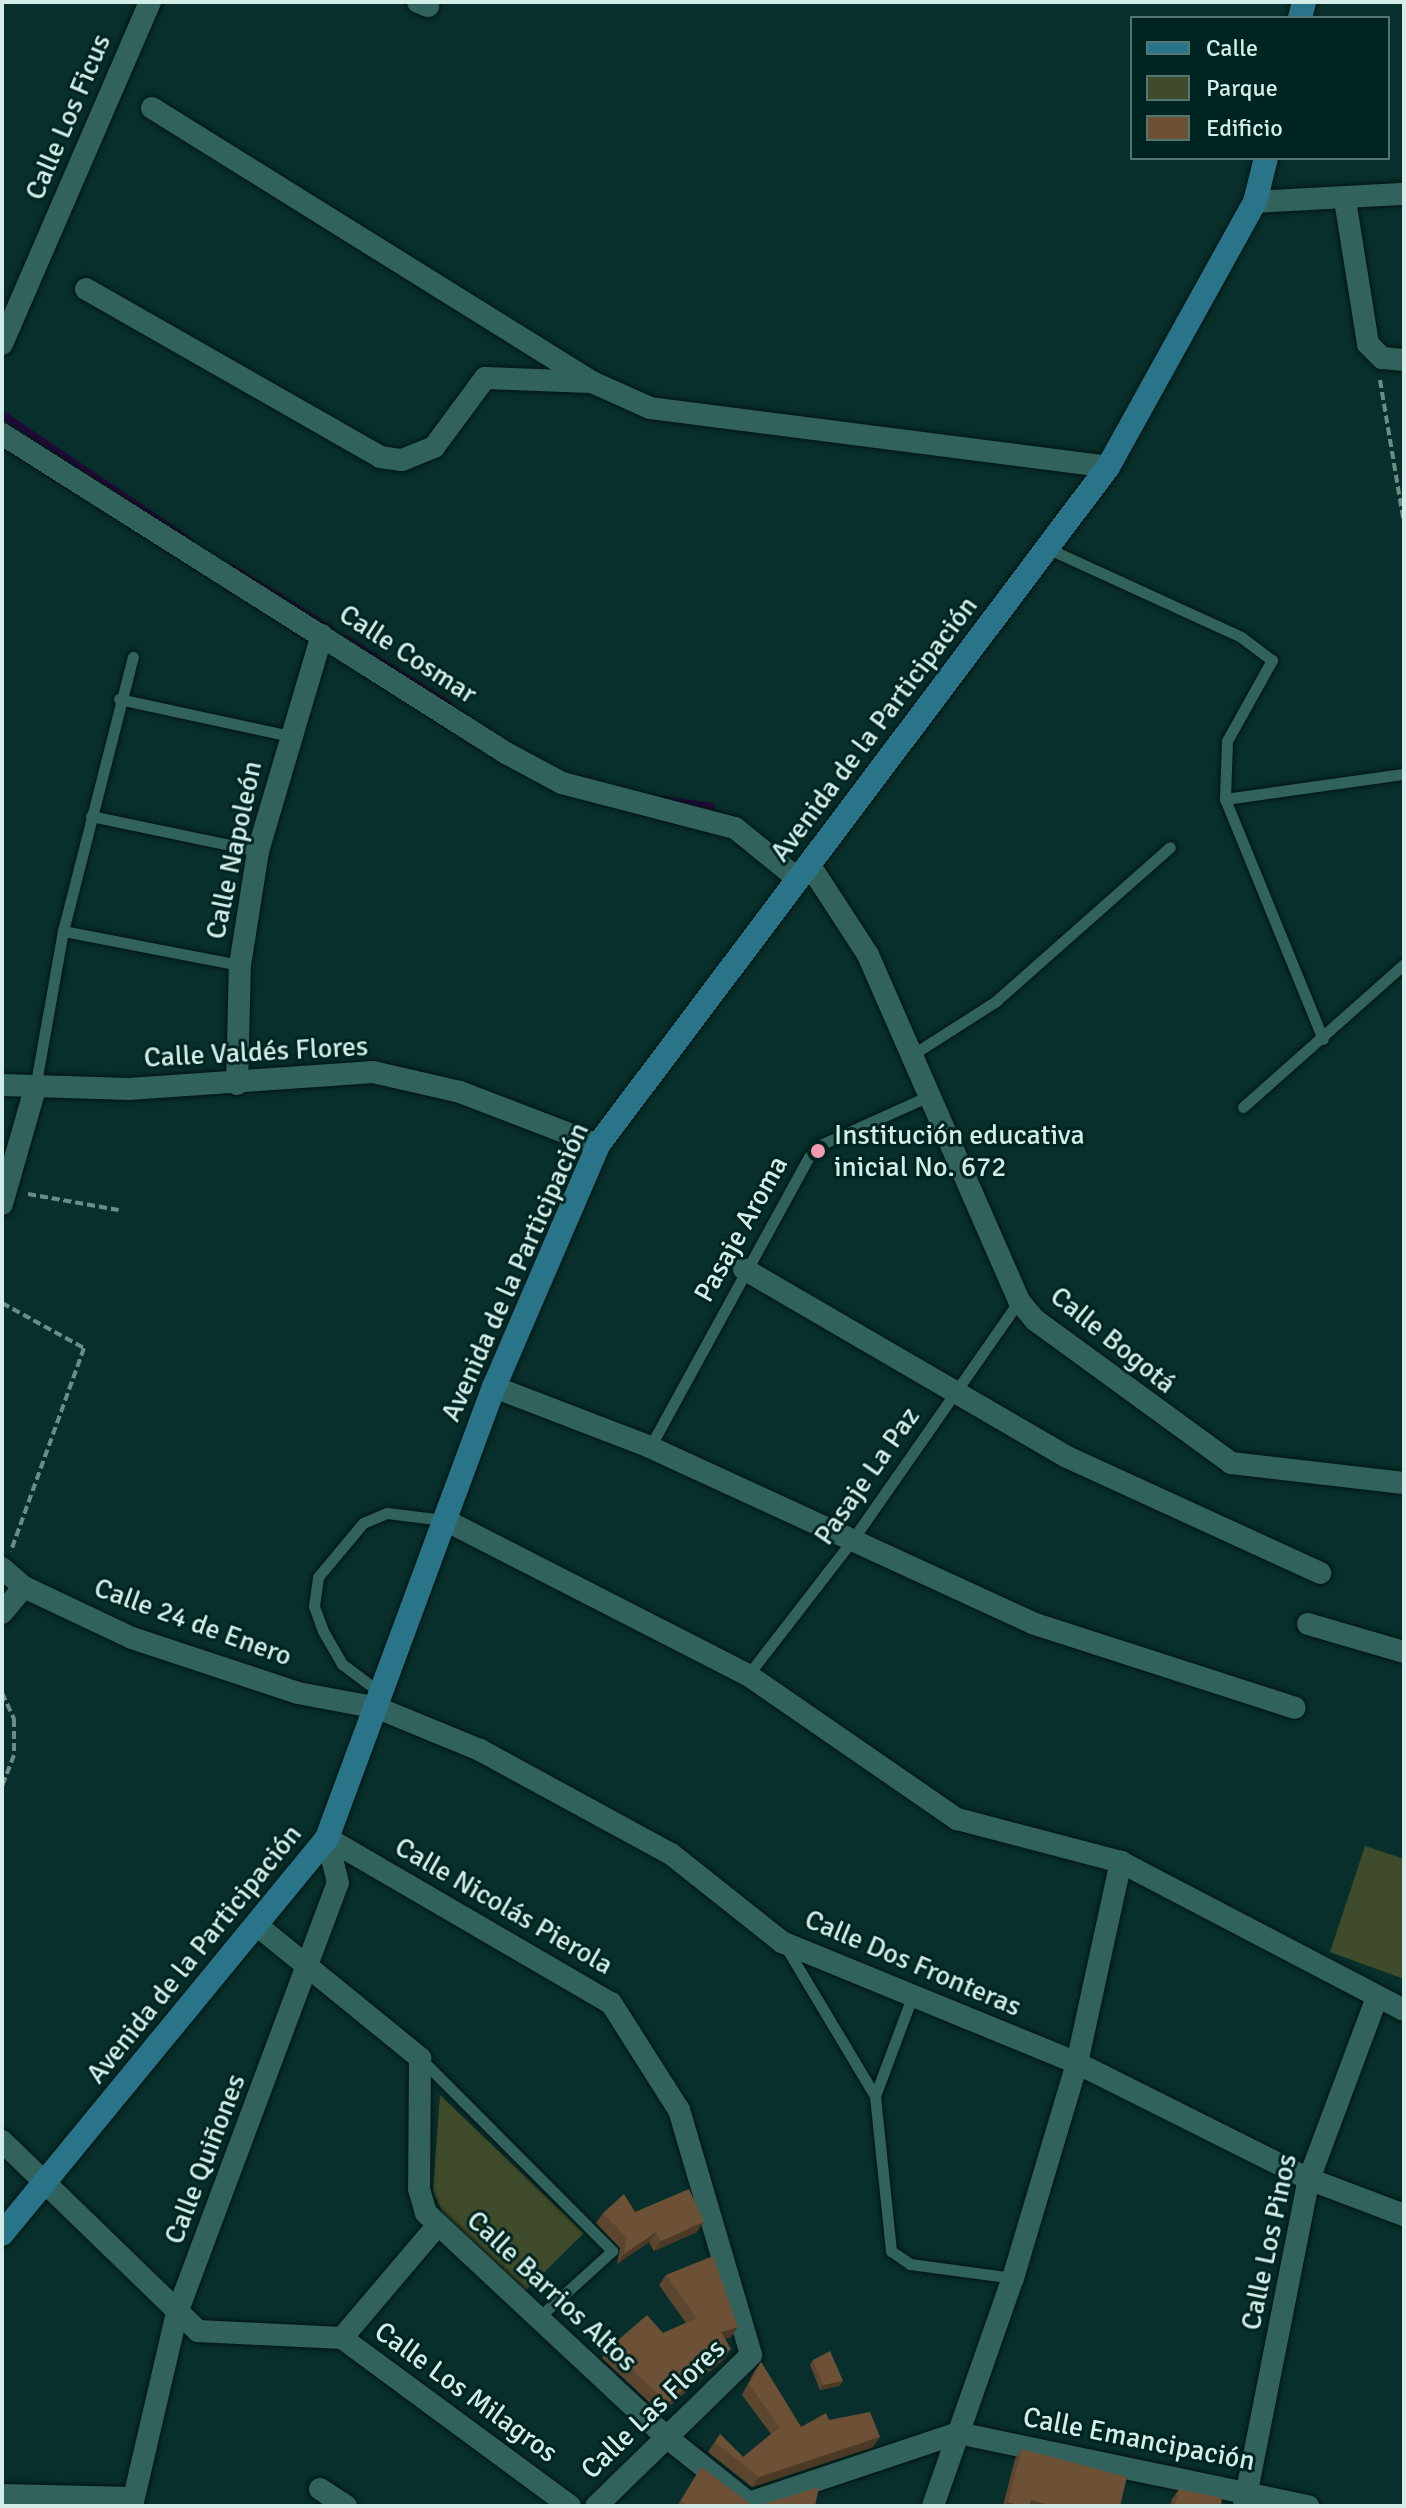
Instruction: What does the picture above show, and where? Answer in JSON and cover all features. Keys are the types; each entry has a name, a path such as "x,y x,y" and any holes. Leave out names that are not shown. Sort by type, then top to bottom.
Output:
{"main road":[{"name":"Avenida de la Participación","path":"2,2234 47,2184 259,1927 327,1838 494,1387 598,1145 1108,467 1255,202 1266,160"}],"street":[{"name":"Calle Los Ficus","path":"2,344 150,2"},
{"path":"152,108 592,382 650,408 1108,467"},
{"path":"1255,202 1345,200 1404,194"},
{"path":"1345,200 1376,354 1404,360"},
{"path":"86,289 380,457 402,460 434,447 485,378 592,382"},
{"name":"Calle Cosmar","path":"2,434 562,783 725,824 804,872"},
{"name":"Calle Napoleón","path":"237,1084 240,965 258,851 322,635"},
{"name":"Calle Bogotá","path":"804,872 868,955 932,1094 1019,1301 1231,1463 1404,1483"},
{"name":"Calle Valdés Flores","path":"2,1085 35,1089 237,1084 373,1072 460,1092 598,1145"},
{"path":"4,1197 35,1089"},
{"path":"744,1269 1065,1456 1321,1573"},
{"path":"494,1387 650,1447 1032,1623 1295,1708"},
{"path":"445,1520 748,1675 957,1819 1121,1862 1238,1918 1404,2010"},
{"name":"Calle 24 de Enero","path":"3,1569 24,1587 132,1638 298,1693 380,1701"},
{"path":"2,1613 24,1587"},
{"path":"1308,1624 1404,1652"},
{"name":"Calle Dos Fronteras","path":"380,1701 480,1750 671,1854 782,1942 1077,2063 1309,2179 1404,2215"},
{"name":"Calle Quiñones","path":"132,2502 177,2313 312,1968 338,1883 327,1838"},
{"name":"Calle Nicolás Pierola","path":"327,1838 611,2003 679,2110 751,2355"},
{"path":"933,2506 1013,2278 1077,2063 1121,1862"},
{"path":"259,1927 420,2058"},
{"name":"Calle Los Pinos","path":"1246,2498 1309,2179 1377,1997"},
{"name":"Calle Barrios Altos","path":"420,2058 419,2189 437,2226 664,2435 749,2503 958,2433"},
{"name":"Calle Los Milagros","path":"2,2141 198,2331 342,2338 570,2506"},
{"path":"342,2338 437,2226"},
{"name":"Calle Las Flores","path":"596,2506 664,2435 751,2355"},
{"name":"Calle Emancipación","path":"958,2433 1246,2498 1308,2506"},
{"path":"320,2489 346,2506"},
{"path":"2,2495 132,2502"}],"lane":[{"path":"1049,549 1241,637 1272,660 1227,741 1225,799 1323,1039"},
{"path":"35,1089 63,931 119,699 133,657"},
{"path":"119,699 290,736"},
{"path":"1225,799 1404,774"},
{"path":"91,816 258,851"},
{"path":"912,1055 996,1001 1170,847"},
{"path":"63,931 240,965"},
{"path":"1243,1107 1404,964"},
{"name":"Pasaje Aroma","path":"650,1447 744,1269 818,1146 932,1094"},
{"name":"Pasaje La Paz","path":"748,1675 853,1539 1019,1301"},
{"path":"380,1701 342,1664 323,1631 314,1606 318,1577 363,1523 387,1513 445,1520"},
{"path":"782,1942 875,2096 891,2251 910,2264 1013,2278"},
{"path":"875,2096 912,1997"},
{"path":"420,2058 612,2251 538,2319"}],"path":[{"path":"1376,354 1404,523"},
{"path":"4,1197 119,1210"},
{"path":"2,1303 84,1348 3,1569"},
{"path":"2,1693 14,1719 14,1755 2,1786"},
{"path":"2,1822 8,1853 2,1877"}],"green space":[{"path":"1365,1846 1404,1859 1404,1979 1330,1952"},
{"path":"440,2095 584,2233 525,2291 444,2215 433,2191"}],"building":[{"path":"689,2189 704,2222 661,2241 656,2232 624,2254 627,2238 603,2213 624,2194 635,2212"},
{"path":"713,2256 738,2327 721,2332 731,2349 668,2403 609,2348 647,2315 663,2333 697,2318 666,2275"},
{"path":"830,2351 843,2381 823,2385 813,2360"},
{"path":"761,2362 801,2427 826,2413 829,2420 870,2412 880,2437 759,2477 715,2442 720,2434 743,2457 780,2427 749,2385"},
{"path":"1022,2449 1127,2477 1120,2506 1052,2506 1031,2500 1029,2506 1022,2506 1008,2502"},
{"path":"701,2467 753,2506 690,2506 681,2501"},
{"path":"819,2487 815,2506 757,2506"},
{"path":"1179,2489 1222,2498 1221,2506 1175,2506"}],"waterway":[{"path":"2,414 189,540"},
{"path":"233,568 331,629"},
{"path":"345,638 449,704"},
{"path":"663,799 712,806"}],"place":[{"name":"Institución educativa inicial No. 672","path":"818,1151"}]}
